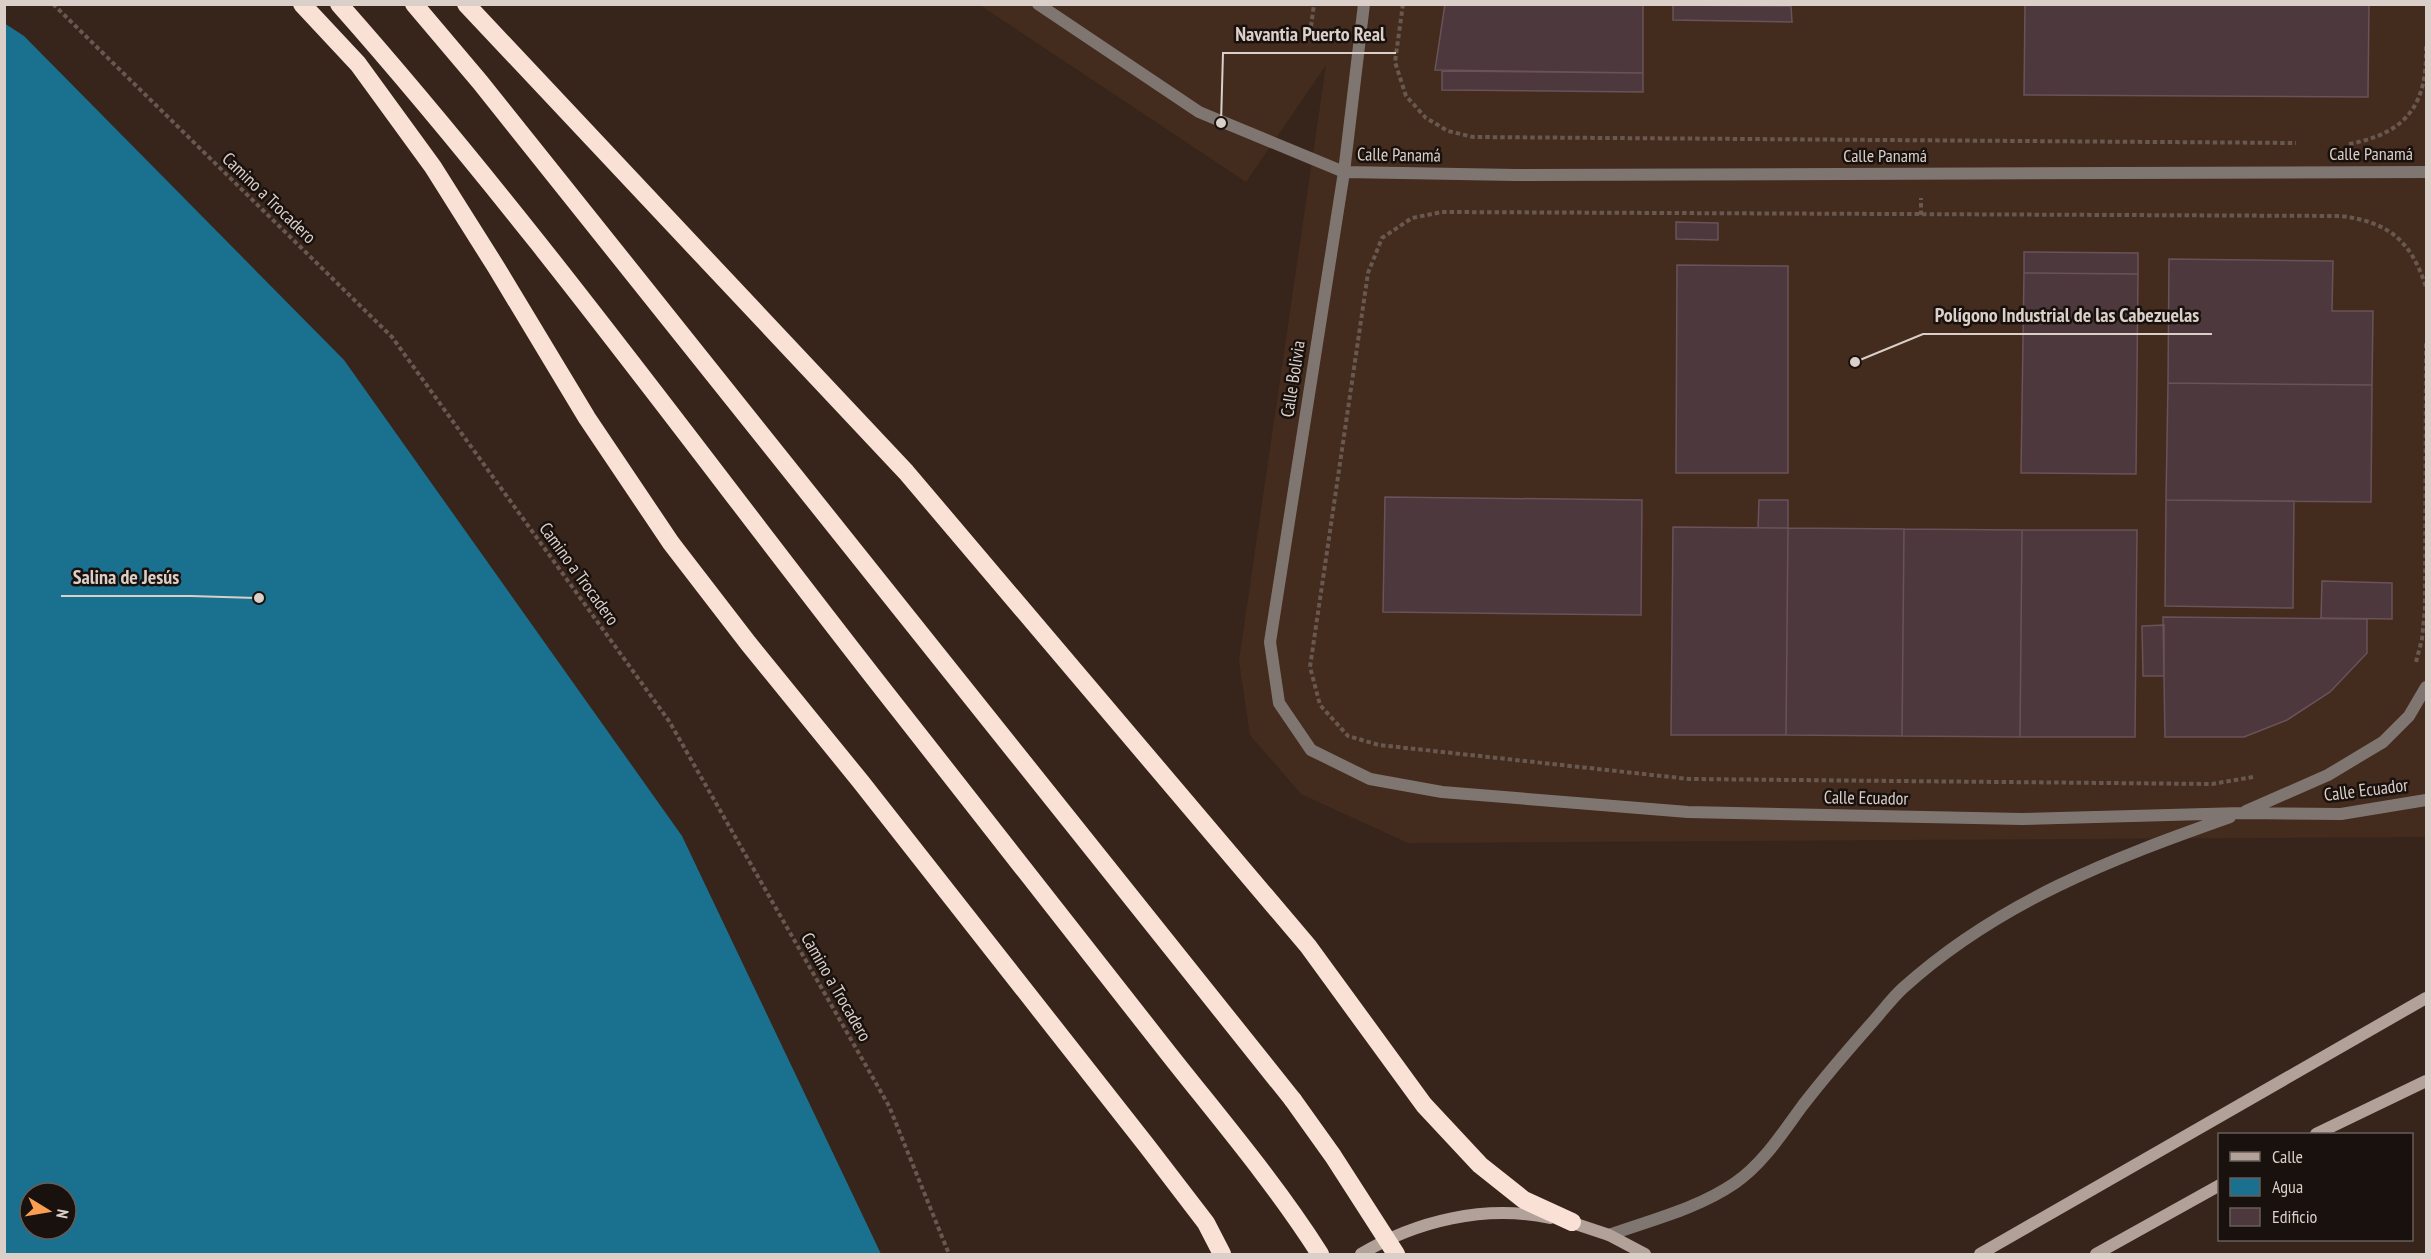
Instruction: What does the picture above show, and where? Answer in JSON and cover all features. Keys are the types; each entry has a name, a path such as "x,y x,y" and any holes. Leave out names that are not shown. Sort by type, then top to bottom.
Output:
{"highway":[{"path":"302,4 358,64 433,167 587,418 671,543 1147,1146 1206,1223 1222,1254"},
{"path":"339,4 403,76 495,188 819,608 1237,1140 1320,1254"},
{"path":"414,4 569,192 1293,1100 1333,1156 1396,1254"},
{"path":"466,4 906,472 1308,946 1424,1106 1480,1165 1524,1200 1572,1222"}],"main road":[{"path":"1980,1254 2427,998"},
{"path":"2318,1133 2427,1081"},
{"path":"2096,1254 2218,1186"},
{"path":"1361,1254 1408,1230 1473,1215 1506,1213 1572,1222 1609,1235 1645,1254"}],"street":[{"path":"1038,4 1199,112 1344,172"},
{"name":"Calle Bolivia","path":"1311,750 1279,703 1270,642 1344,172 1364,4"},
{"name":"Calle Panamá","path":"1344,172 1516,175 2427,172"},
{"path":"1609,1235 1697,1204 1736,1182 1772,1147 1809,1098 1901,990 1945,952 2012,908 2067,880 2139,849 2242,813 2328,775 2383,742 2409,716 2427,687"},
{"name":"Calle Ecuador","path":"1311,750 1370,778 1442,792 1688,812 2022,819 2242,813 2341,814 2427,800"}],"path":[{"name":"Camino a Trocadero","path":"53,4 392,337 669,722 889,1106 949,1254"},
{"path":"1310,34 1314,4"},
{"path":"1403,4 1395,62 1406,96 1426,118 1448,131 1473,137 2302,143"},
{"path":"2338,144 2350,144 2385,134 2410,113 2423,84 2427,46"},
{"path":"2254,777 2212,784 1689,778 1379,745 1348,736 1320,705 1310,667 1368,273 1382,238 1412,218 1442,212 2341,216 2361,218 2383,226 2402,242 2418,262 2427,287"},
{"path":"2414,667 2422,639 2425,609 2427,343"}],"shaded area":[{"path":"980,5 2426,5 2426,837 1408,843 1301,794 1250,735 1239,661 1326,65 1246,182"}],"water":[{"path":"4,23 24,36 344,360 682,836 881,1254 5,1254"}],"building":[{"path":"1445,4 1643,4 1643,73 1435,70"},
{"path":"1673,4 1792,4 1791,6"},
{"path":"2025,4 2369,4 2368,97 2024,95"},
{"path":"1673,5 1791,6 1792,22 1673,20"},
{"path":"1442,71 1643,73 1643,92 1442,90"},
{"path":"1676,222 1718,223 1718,240 1676,239"},
{"path":"2024,252 2138,253 2138,274 2024,273"},
{"path":"2169,259 2333,261 2332,311 2373,311 2372,385 2168,383"},
{"path":"1677,265 1788,266 1788,473 1676,473"},
{"path":"2024,273 2138,274 2136,474 2021,473"},
{"path":"2168,383 2372,385 2371,502 2166,500"},
{"path":"1385,497 1642,500 1641,615 1383,612"},
{"path":"1759,500 1788,500 1788,528 1758,528"},
{"path":"2166,500 2294,501 2293,608 2165,606"},
{"path":"1673,527 1788,528 1786,735 1671,735"},
{"path":"1788,528 1904,529 1902,736 1786,735"},
{"path":"1904,529 2022,530 2020,737 1902,736"},
{"path":"2022,530 2137,530 2135,737 2020,737"},
{"path":"2322,581 2392,583 2392,619 2321,618"},
{"path":"2163,617 2367,619 2367,653 2330,692 2287,720 2244,737 2165,737"},
{"path":"2164,625 2164,676 2143,676 2142,626"}],"place":[{"name":"Navantia Puerto Real","path":"1221,123"},
{"name":"Polígono Industrial de las Cabezuelas","path":"1855,362"},
{"name":"Salina de Jesús","path":"259,598"}]}
